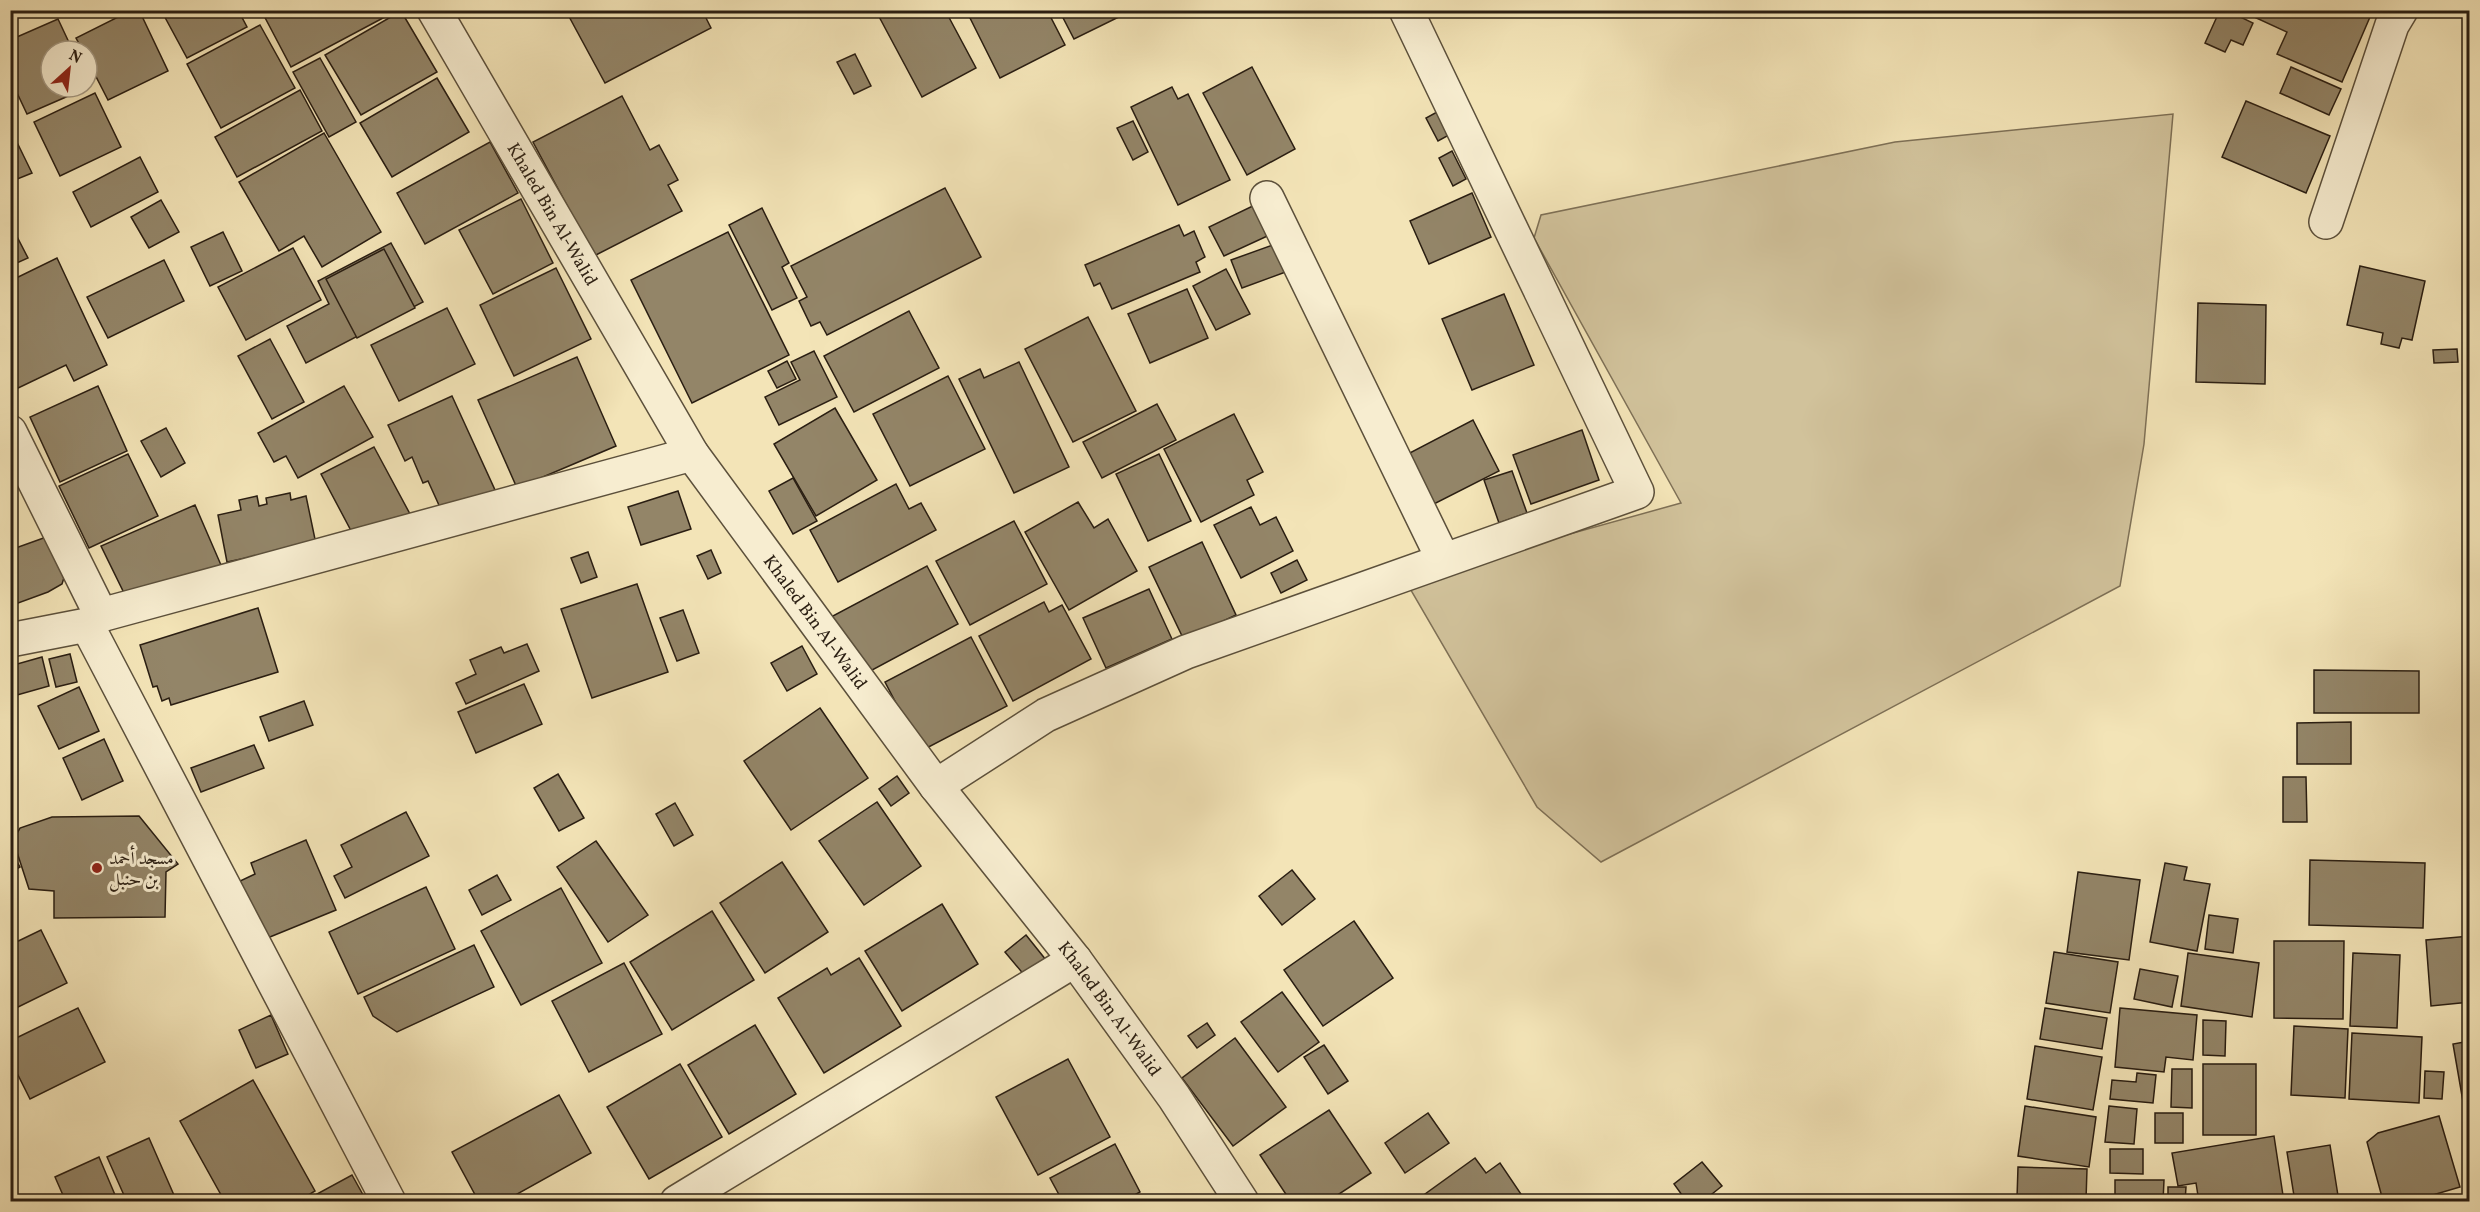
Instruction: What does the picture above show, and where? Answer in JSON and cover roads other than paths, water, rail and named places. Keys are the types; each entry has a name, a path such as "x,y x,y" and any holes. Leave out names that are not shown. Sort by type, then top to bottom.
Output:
{"street":[{"name":"Khaled Bin Al-Walid","path":"434,10 692,454 936,786 1075,960 1174,1097 1242,1202"},
{"path":"936,786 1046,715 1186,652 1636,492 1406,10"},
{"path":"2326,222 2392,25 2401,10"},
{"path":"1267,198 1443,559"},
{"path":"10,432 94,620 389,1202"},
{"path":"10,640 94,620 692,454"},
{"path":"677,1202 1075,960"}],"place":[{"name":"مسجد أحمد بن حنبل","path":"97,868"}]}
